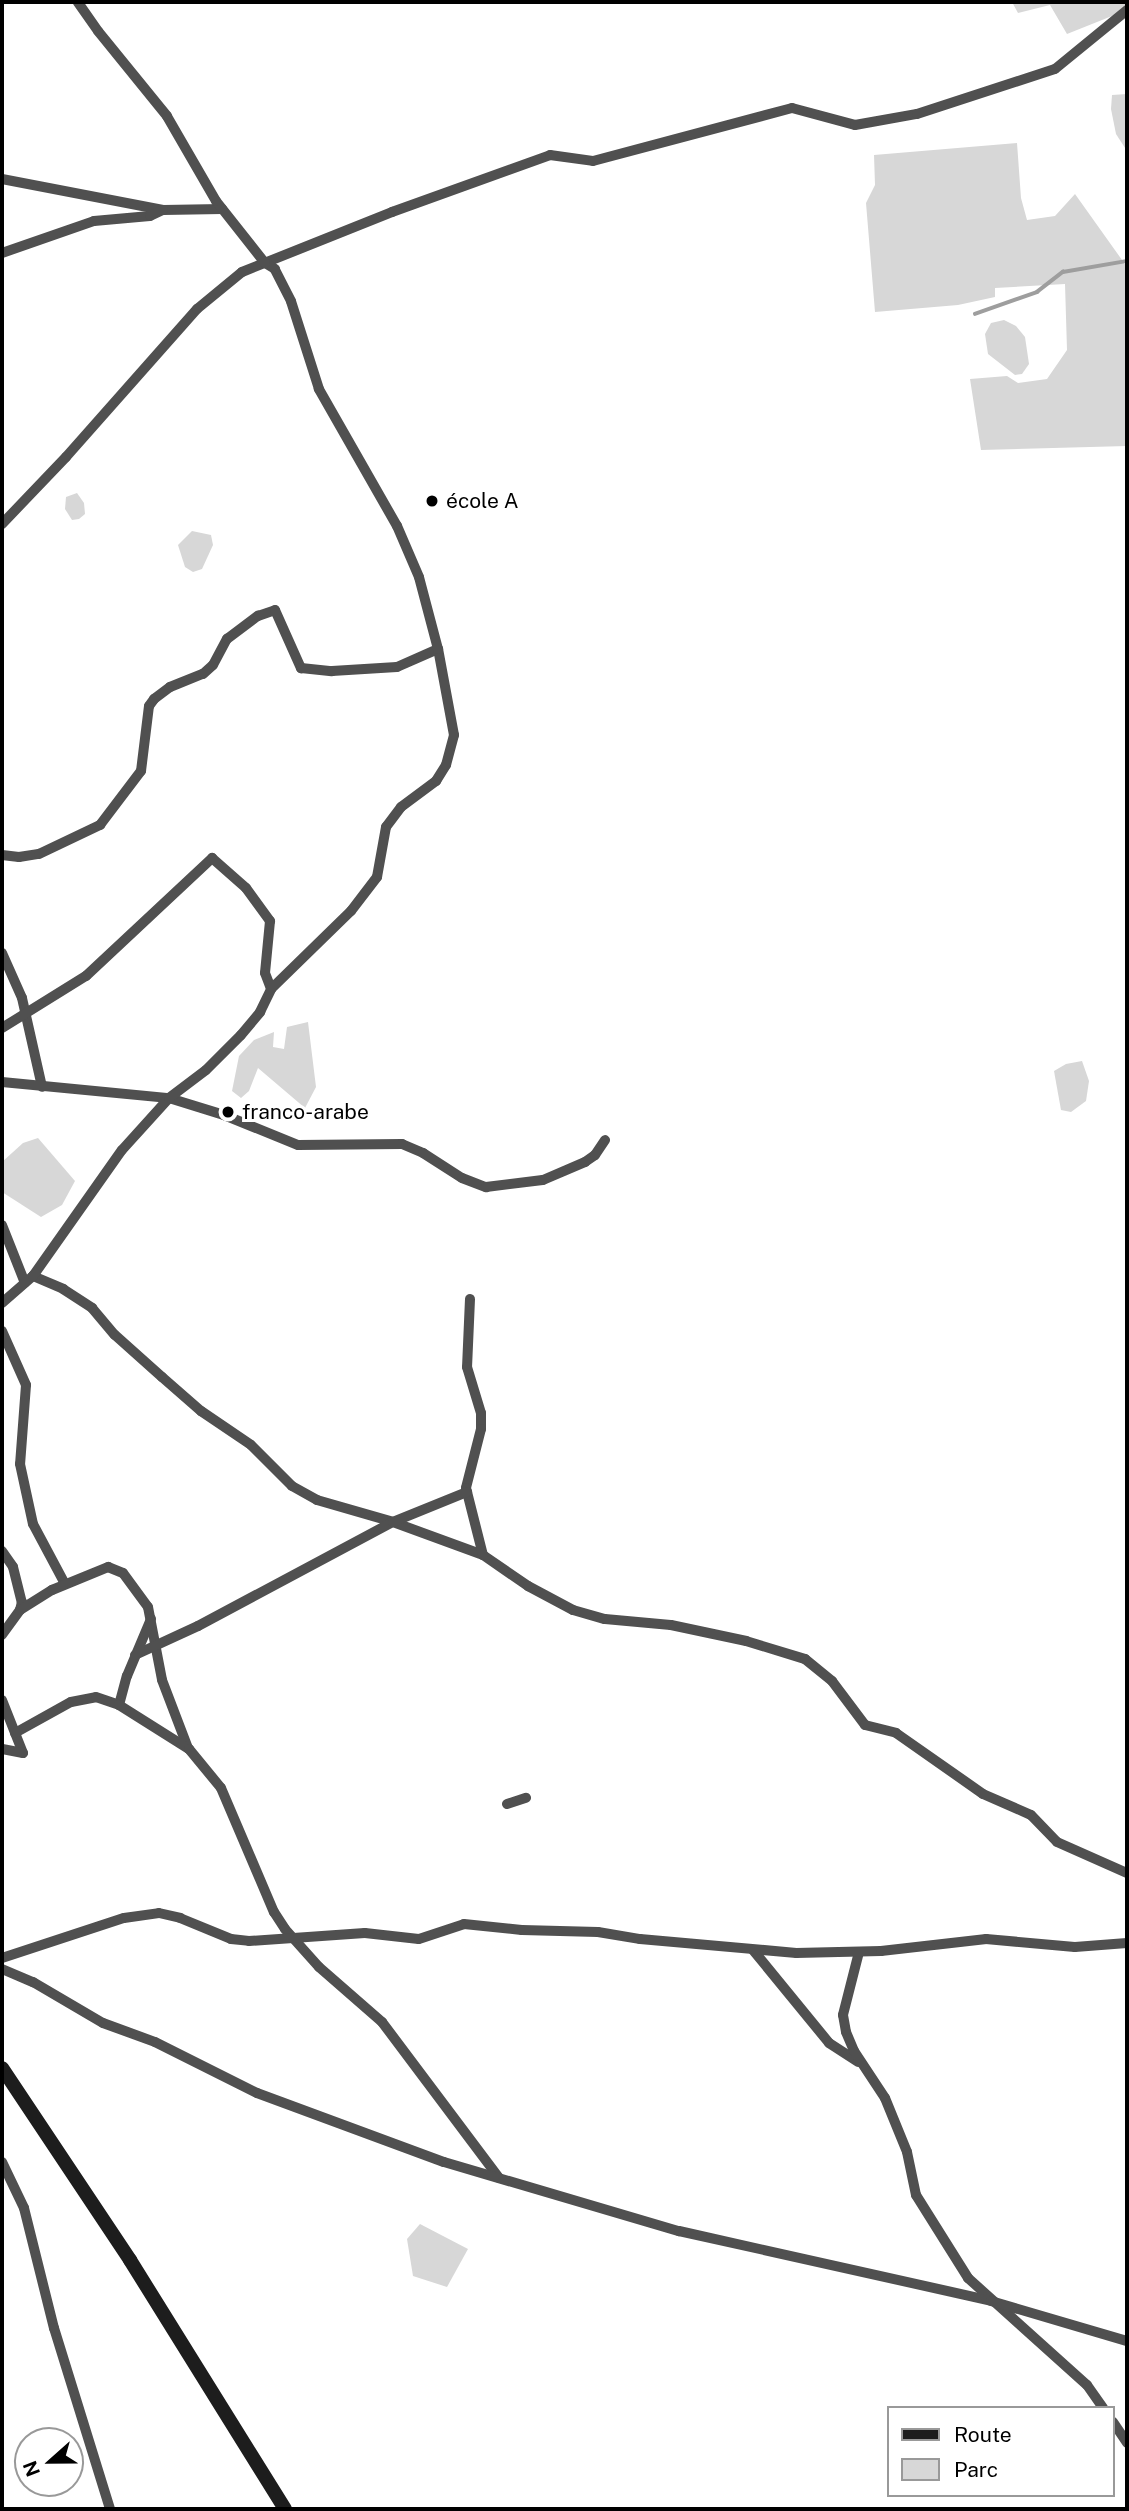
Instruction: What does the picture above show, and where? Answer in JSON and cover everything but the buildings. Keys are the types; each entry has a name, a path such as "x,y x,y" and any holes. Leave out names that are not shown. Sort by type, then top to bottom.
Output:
{"main road":[{"path":"2,2068 130,2260 283,2508"}],"street":[{"path":"2,1303 29,1280 122,1150 170,1098 206,1070 242,1035 260,1012 271,989 351,911 377,877 386,827 401,807 436,781 446,765 454,735 438,649 419,577 397,526 319,389 291,301 275,269 265,263 222,209 167,116 78,2"},
{"path":"2,524 197,309 242,272 550,155 593,161 792,108 855,125 917,114 1055,69 1127,10"},
{"path":"2,179 163,210 222,209"},
{"path":"2,253 94,221 150,216 163,210"},
{"path":"2,855 32,855 100,825 141,771 149,706 154,699 170,687 203,674 213,665 227,639 258,616 275,610 301,668 332,671 397,667 438,649"},
{"path":"2,1028 86,976 212,858 246,888 268,919 265,973 271,989"},
{"path":"2,953 14,976 42,1087"},
{"path":"2,1082 170,1098 224,1115 298,1145 402,1144 423,1153 462,1178 486,1187 509,1186 554,1175 585,1162 595,1155 605,1140"},
{"path":"2,1225 6,1244 29,1280 63,1289 92,1308 134,1353 201,1411 251,1445 292,1486 326,1504 393,1522 483,1555 528,1586 573,1610 605,1619 671,1625 733,1638 804,1659 832,1681 865,1725 896,1732 983,1794 1031,1815 1057,1842 1127,1873"},
{"path":"470,1299 467,1367 481,1420 478,1448 467,1492 483,1555"},
{"path":"2,1331 26,1385 20,1464 33,1524 65,1584"},
{"path":"135,1655 393,1522 467,1492"},
{"path":"2,1551 13,1567 20,1587 20,1611"},
{"path":"2,1635 20,1611 65,1584 108,1567 117,1569 134,1584 152,1623 167,1700 189,1749 221,1788 274,1912 293,1940 331,1979 382,2022 500,2179"},
{"path":"152,1623 177,1635"},
{"path":"119,1705 135,1655 152,1623"},
{"path":"16,1733 79,1699 96,1697 119,1705 189,1749"},
{"path":"2,1700 23,1752 2,1749"},
{"path":"507,1804 527,1798"},
{"path":"2,1958 124,1918 159,1913 180,1918 231,1939 293,1940 365,1933 419,1939 464,1924 522,1930 598,1932 640,1939 709,1943 796,1953 859,1952 986,1939 1075,1947 1127,1943"},
{"path":"753,1950 829,2043 863,2065"},
{"path":"859,1952 843,2015 850,2042 885,2098 906,2152 916,2195 968,2278 1087,2385 1102,2406"},
{"path":"2,1969 33,1982 103,2023 155,2042 257,2093 500,2179 700,2236 991,2301 1127,2341"},
{"path":"2,2162 24,2208 50,2300 54,2328 110,2509"},
{"path":"1115,2426 1127,2442"}],"green space":[{"path":"1012,2 1127,2 1127,10 1067,34 1050,5 1018,13"},
{"path":"1127,94 1127,151 1116,134 1111,109 1112,95"},
{"path":"1017,143 1021,198 1027,220 1055,216 1075,194 1127,267 1127,446 981,450 970,379 1007,376 1018,383 1047,379 1067,350 1065,284 995,288 995,297 958,305 875,312 866,203 875,185 874,155"},
{"path":"1004,320 1016,326 1025,337 1029,364 1022,374 1015,375 988,354 985,334 991,323"},
{"path":"77,493 84,503 85,514 72,520 65,509 66,497"},
{"path":"192,531 211,535 213,545 202,569 193,572 185,567 178,545"},
{"path":"308,1022 316,1087 305,1108 258,1068 249,1091 241,1098 232,1091 239,1056 254,1040 274,1032 273,1047 284,1049 287,1027"},
{"path":"1082,1061 1089,1081 1086,1101 1071,1112 1061,1110 1054,1071 1066,1064"},
{"path":"38,1138 75,1181 62,1205 41,1217 2,1192 2,1162 23,1143"},
{"path":"420,2224 468,2249 447,2287 413,2276 407,2239"}],"waterway":[{"path":"975,314 1037,292 1063,272 1127,261"}],"place":[{"name":"école A","path":"432,501"},
{"name":"franco-arabe","path":"228,1112"}]}
